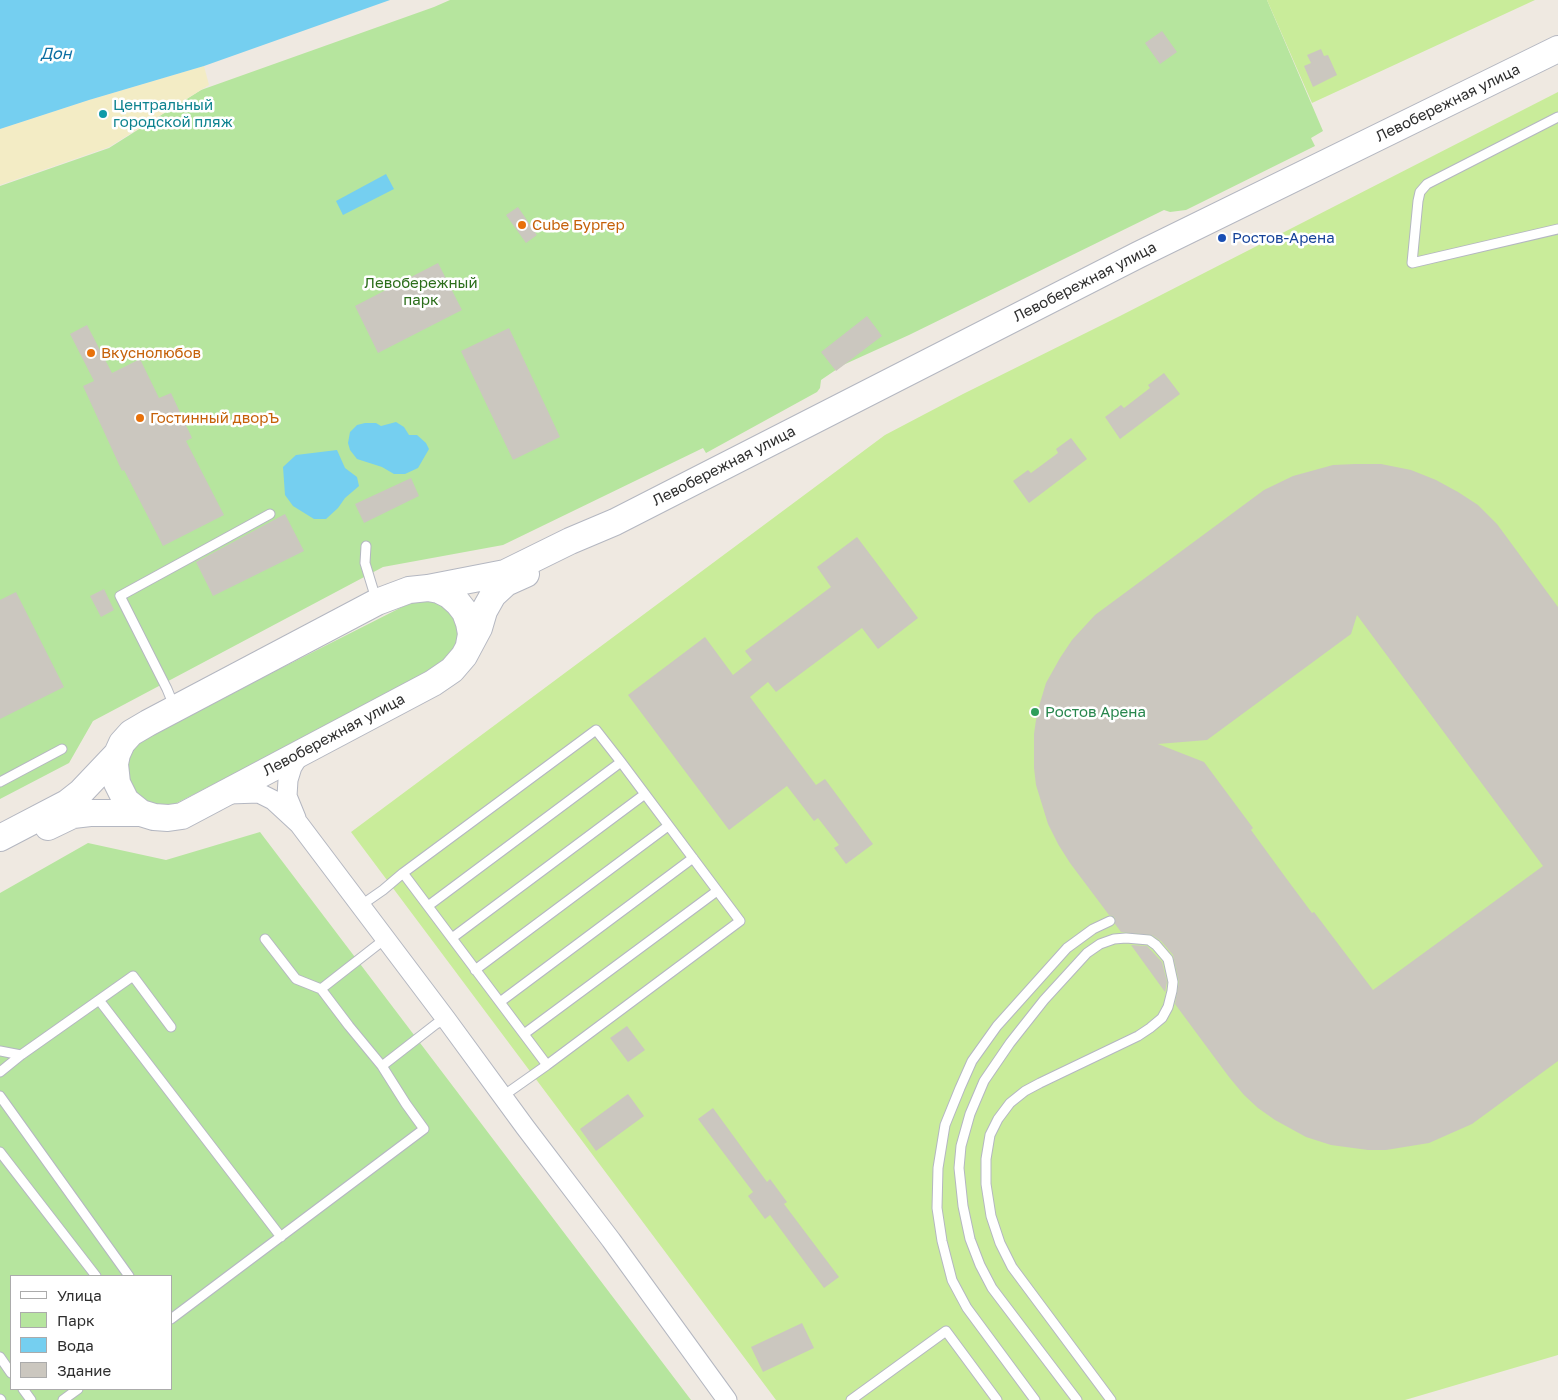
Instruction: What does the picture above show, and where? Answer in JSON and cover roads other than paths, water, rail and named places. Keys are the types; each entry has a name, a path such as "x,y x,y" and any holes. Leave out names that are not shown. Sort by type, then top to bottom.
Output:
{"main road":[{"name":"Левобережная улица","path":"0,838 67,803 81,792 117,754 122,743 131,733 174,708 377,602 409,590 428,588 505,572 615,522 1138,255 1558,49"},
{"name":"Левобережная улица","path":"0,850 73,816 90,813 141,813 161,818 182,816 300,754 433,683 452,670 464,656 479,628 484,611 493,595 506,583 575,548 615,522"},
{"path":"428,588 439,590 449,595 465,612 471,634 469,645"},
{"path":"117,754 115,774 117,783 126,800 141,813"}],"street":[{"path":"299,824 287,796 290,774 300,754"},
{"path":"221,794 259,793 273,800 299,824 611,1240 727,1400"}],"lane":[{"path":"1558,117 1427,184 1420,192 1418,201 1412,263 1558,229"},
{"path":"174,708 167,689 120,596 270,514"},
{"path":"366,546 365,563 377,602"},
{"path":"360,906 596,730 621,762 740,921 503,1096"},
{"path":"0,782 62,749"},
{"path":"428,906 621,762"},
{"path":"452,938 645,794"},
{"path":"475,970 668,826"},
{"path":"500,1002 693,858"},
{"path":"403,873 547,1065"},
{"path":"524,1034 717,891"},
{"path":"1036,1400 967,1308 952,1280 942,1241 937,1208 938,1168 945,1125 972,1061 997,1026 1067,948 1093,929 1110,921"},
{"path":"1077,1400 992,1288 980,1265 970,1240 963,1206 959,1168 961,1146 970,1114 984,1080 1010,1043 1087,953 1100,944 1114,939 1126,938 1149,940 1168,959 1173,982 1168,1007 1162,1018 1138,1036 1040,1083 1025,1091 1010,1103 998,1119 990,1135 986,1159 986,1184 991,1216 1000,1243 1012,1267 1111,1400"},
{"path":"172,1317 424,1129 382,1066 321,989 296,979 265,939"},
{"path":"321,989 385,939"},
{"path":"0,1072 133,976 171,1027"},
{"path":"99,1000 281,1237"},
{"path":"382,1066 436,1024 446,1019"},
{"path":"0,1051 21,1055"},
{"path":"0,1096 128,1275"},
{"path":"0,1152 95,1275"},
{"path":"851,1400 946,1331 997,1400"},
{"path":"0,1357 10,1372"},
{"path":"63,1400 77,1390"}],"water":[{"name":"Дон","path":"0,0 390,0 204,66 0,129"},
{"path":"386,174 394,189 343,215 336,201"},
{"path":"396,422 404,427 409,435 417,435 426,443 429,449 418,468 405,474 394,474 382,467 357,459 350,450 348,443 350,432 357,425 376,423 381,426"},
{"path":"337,450 345,468 357,477 359,486 326,519 314,519 293,506 285,495 283,467 296,455"}],"place":[{"name":"Центральный городской пляж","path":"103,114"},
{"name":"Cube Бургер","path":"522,225"},
{"name":"Ростов-Арена","path":"1222,238"},
{"name":"Вкуснолюбов","path":"91,353"},
{"name":"Гостинный дворЪ","path":"140,418"},
{"name":"Ростов Арена","path":"1035,712"}],"park label":[{"name":"Левобережный парк","path":"421,292"}]}
